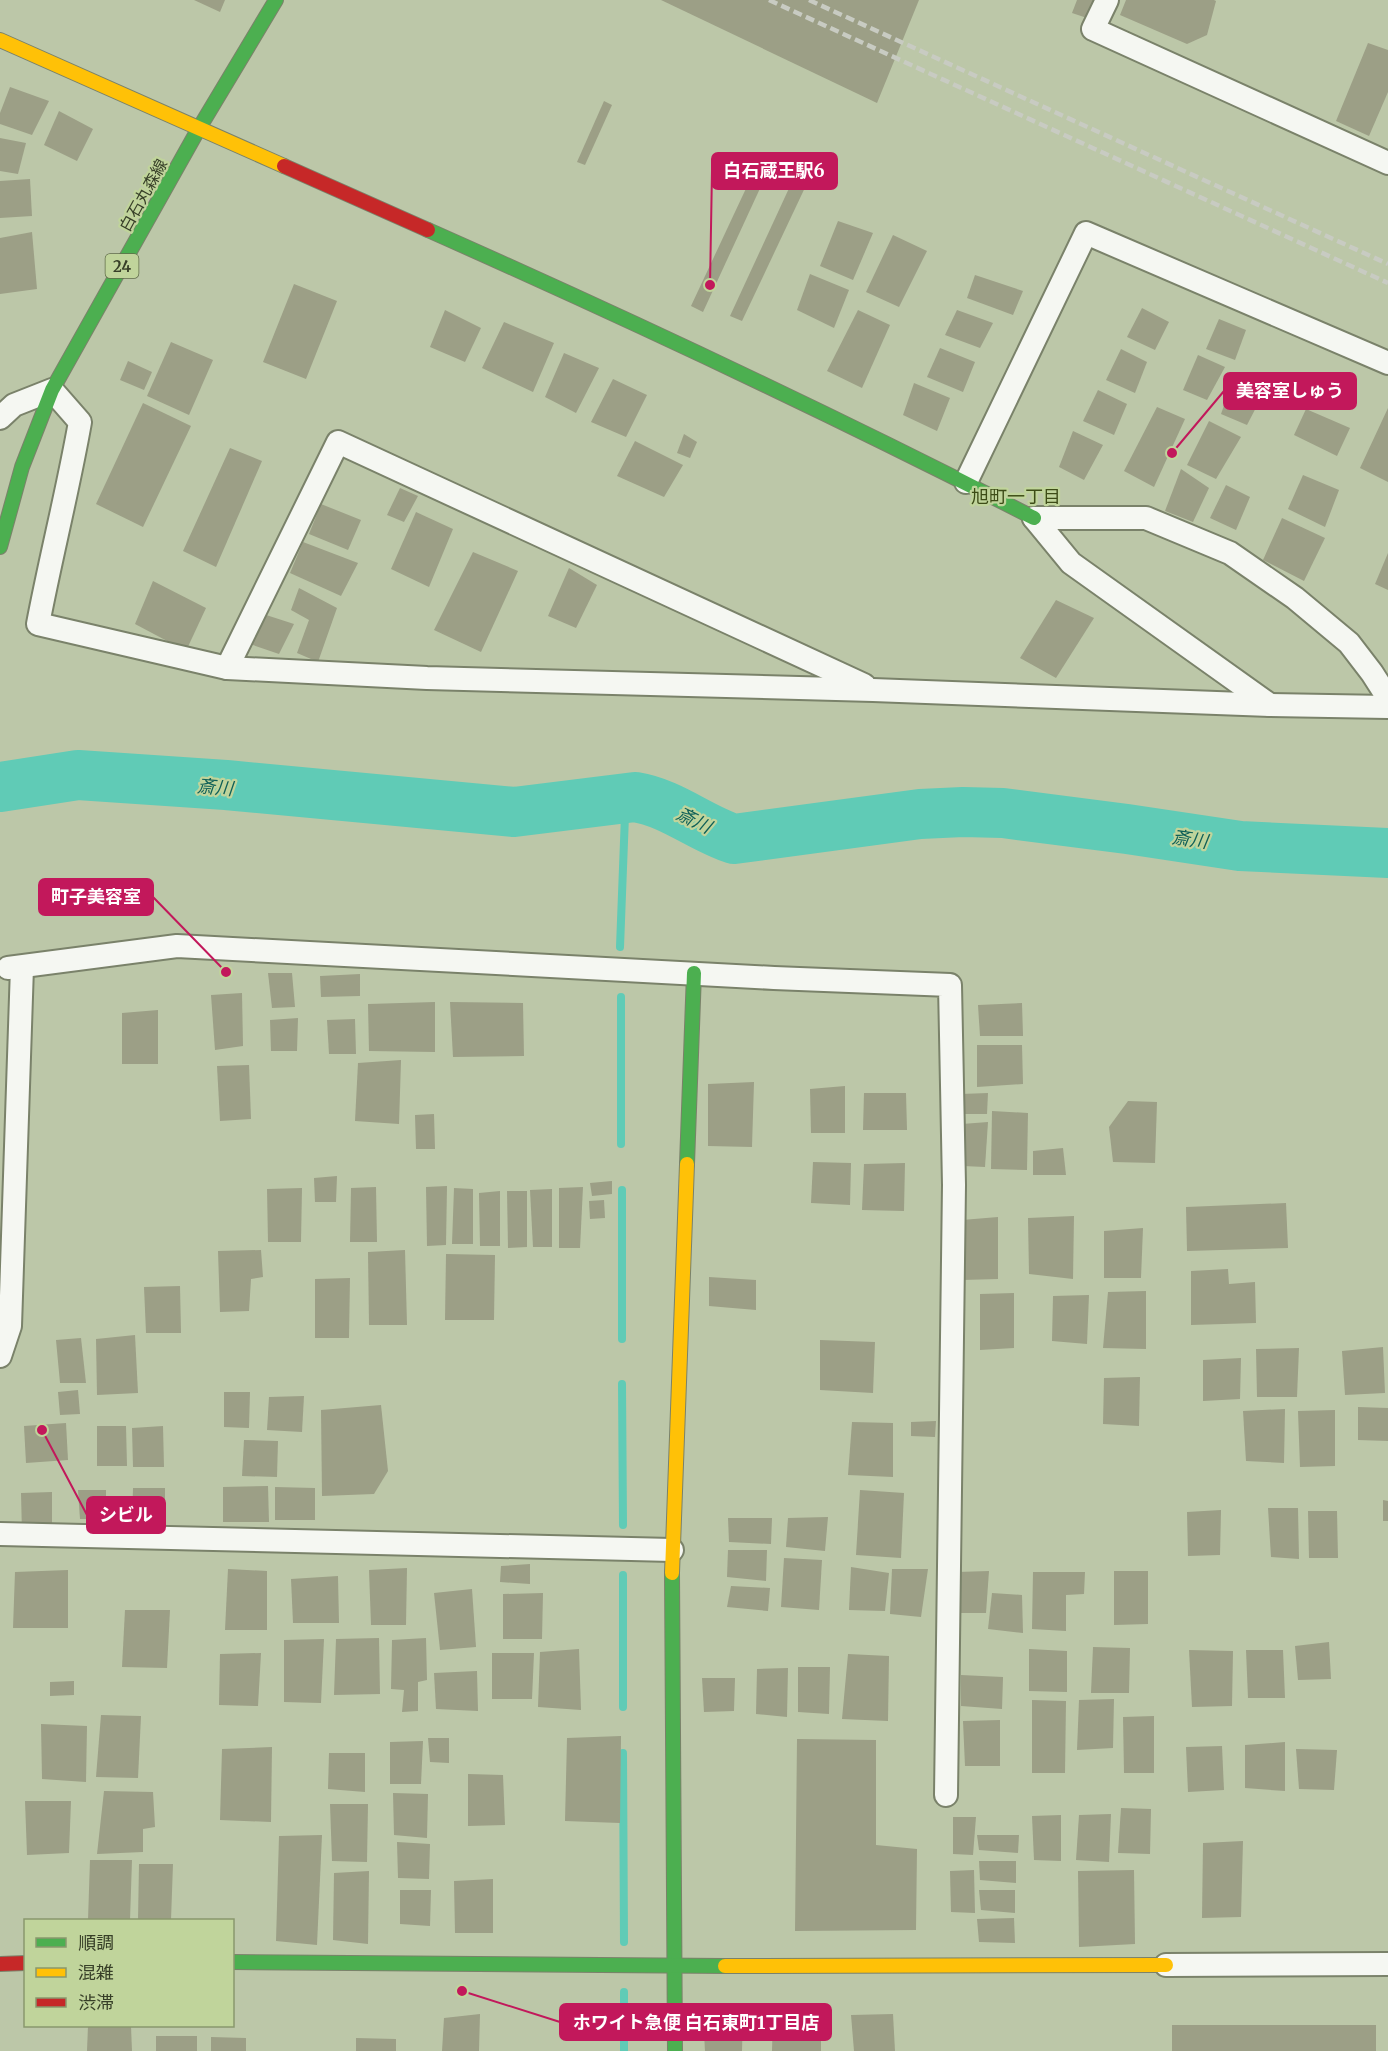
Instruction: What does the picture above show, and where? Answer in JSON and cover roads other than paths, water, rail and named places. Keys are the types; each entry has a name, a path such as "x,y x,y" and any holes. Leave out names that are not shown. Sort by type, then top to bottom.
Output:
{"street":[{"name":"白石丸森線","path":"0,546 15,484 33,433 52,390 198,130 276,0"},
{"path":"1107,0 1093,29 1388,163"},
{"path":"0,40 198,130 585,299 966,482 1034,518 1071,563 1269,705"},
{"path":"966,482 1086,233 1388,363"},
{"path":"0,418 14,405 52,390 80,422 38,624 227,668 439,678 1388,707"},
{"path":"227,668 338,442 873,690"},
{"path":"1034,518 1146,518 1230,553 1295,598 1349,643 1388,698"},
{"path":"0,1356 10,1326 15,967 177,946 950,985 954,1185 946,1795"},
{"path":"675,2051 672,1550 694,973"},
{"path":"0,1534 672,1550"},
{"path":"234,1962 674,1966 1388,1964"},
{"path":"0,1964 24,1964"}],"waterway":[{"name":"斎川","path":"0,787 78,775 226,785 514,812 635,797 674,810 709,829 734,839 920,814 1003,813 1240,846 1388,853"},
{"path":"620,947 625,815 623,797"},
{"path":"621,997 621,1144"},
{"path":"622,1190 622,1339"},
{"path":"622,1384 623,1525"},
{"path":"623,1575 623,1707"},
{"path":"623,1753 624,1942"},
{"path":"624,1992 624,2051"}],"railway":[{"path":"769,0 1388,283"},
{"path":"809,0 1388,264"}],"place":[{"name":"白石蔵王駅6","path":"710,285"},
{"name":"美容室しゅう","path":"1172,453"},
{"name":"町子美容室","path":"226,972"},
{"name":"シビル","path":"42,1430"},
{"name":"ホワイト急便 白石東町1丁目店","path":"462,1991"}],"district":[{"name":"旭町一丁目","path":"1016,496"}]}
